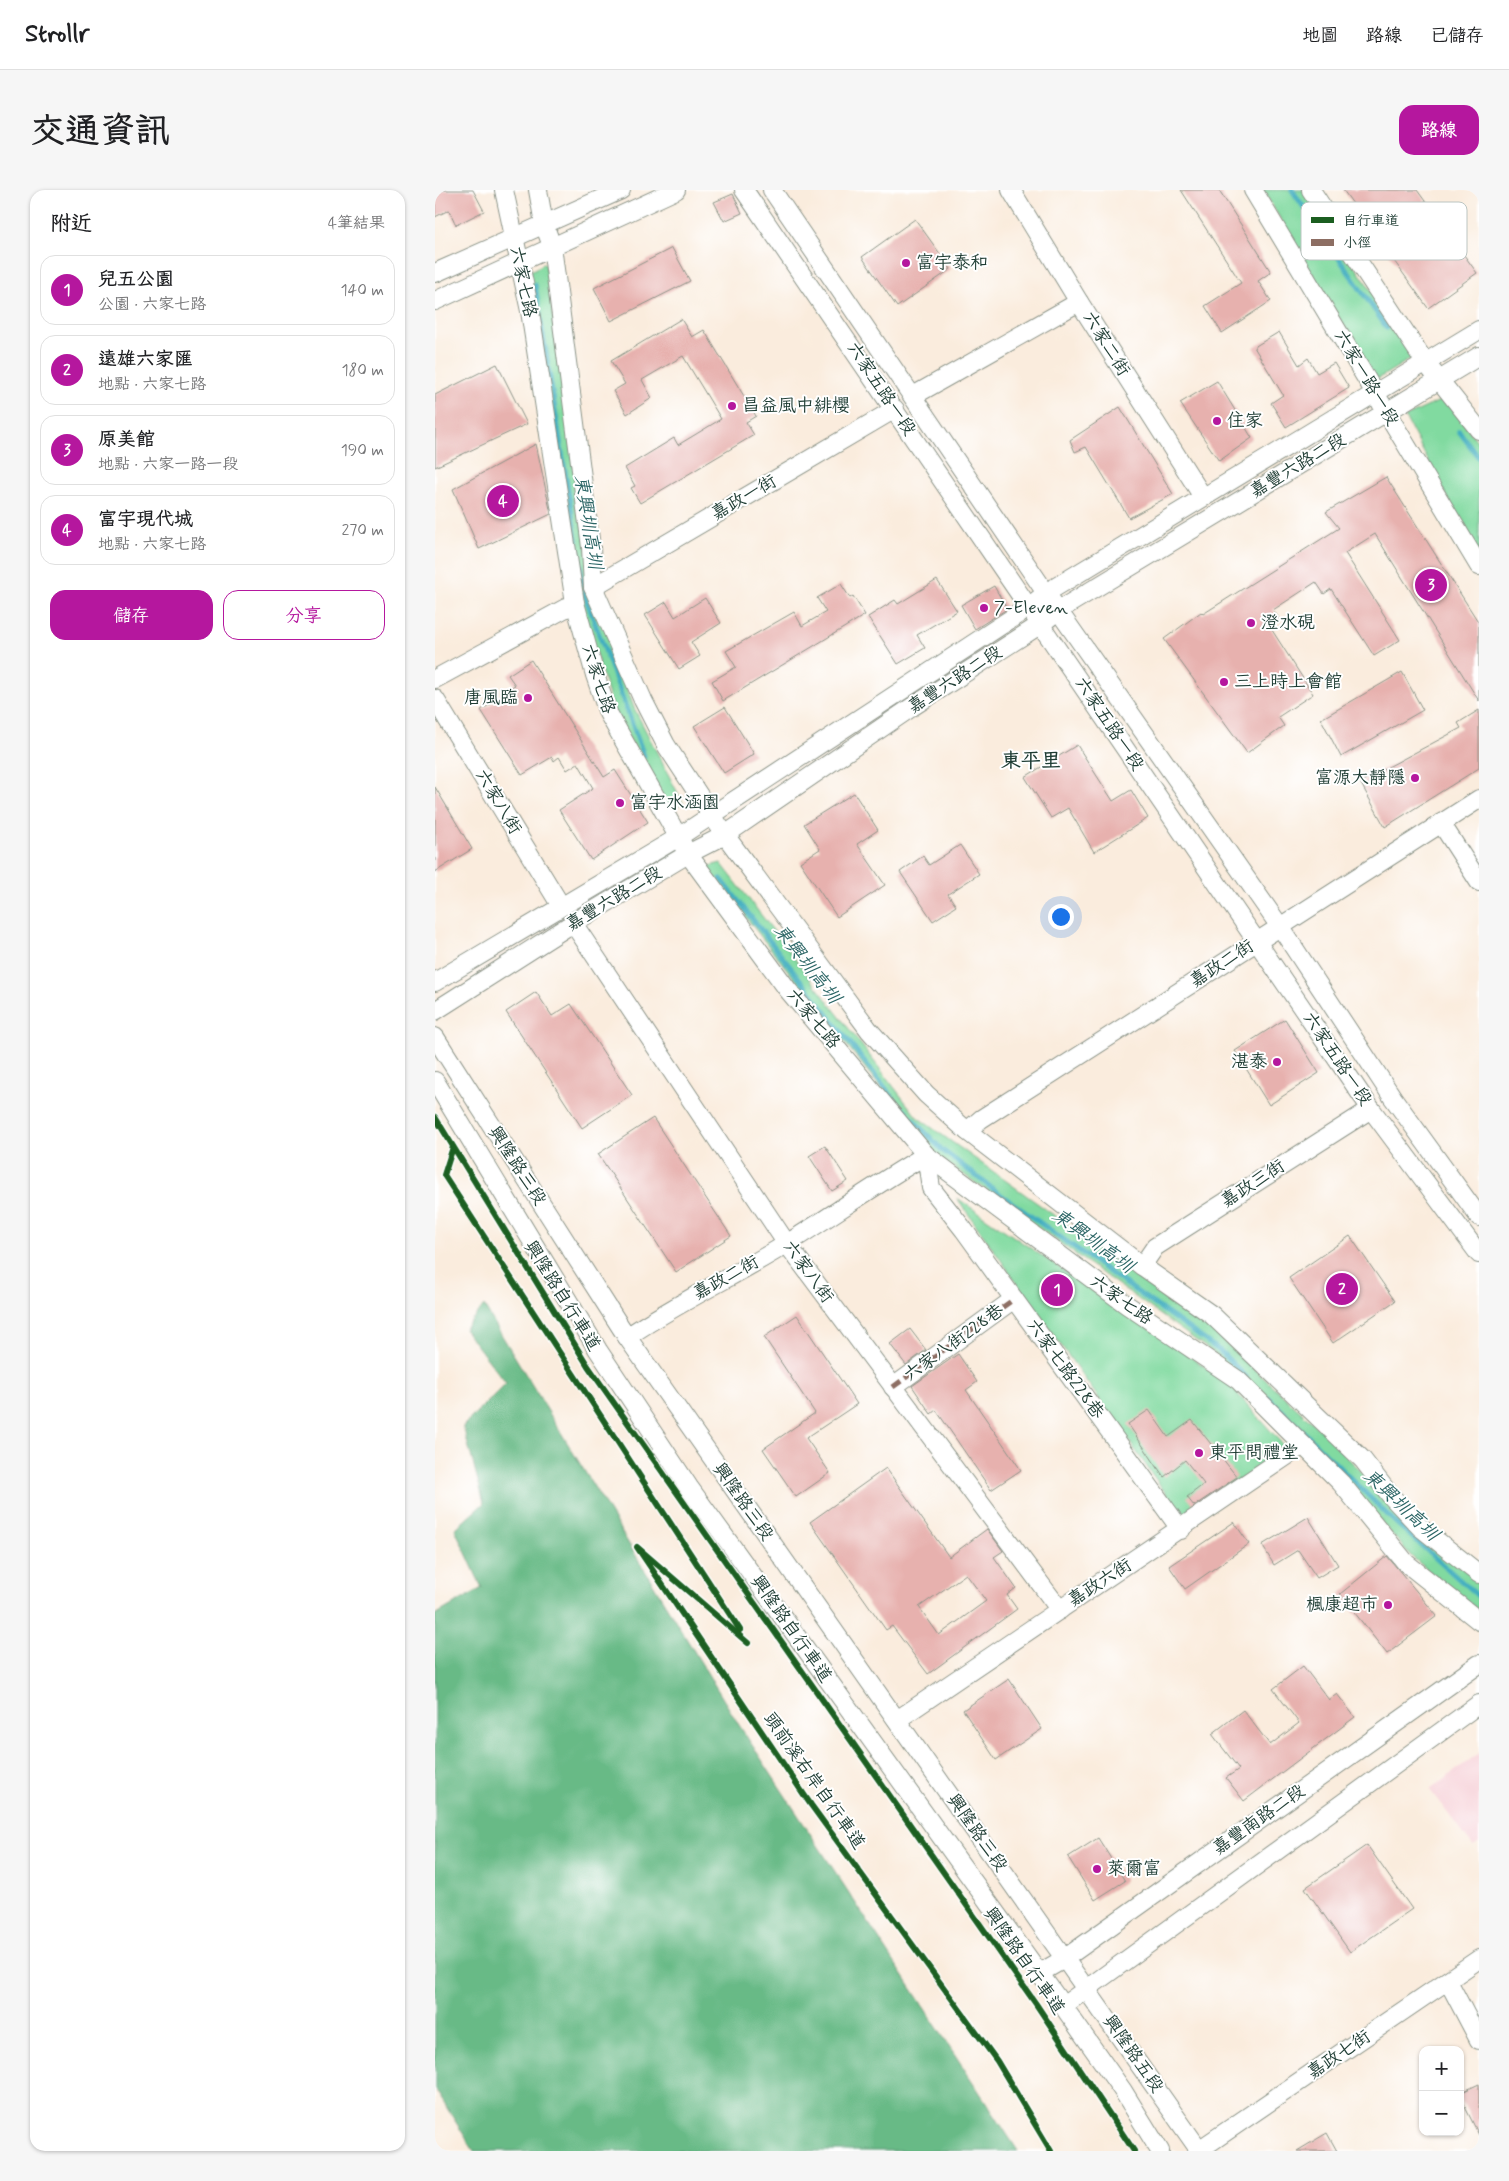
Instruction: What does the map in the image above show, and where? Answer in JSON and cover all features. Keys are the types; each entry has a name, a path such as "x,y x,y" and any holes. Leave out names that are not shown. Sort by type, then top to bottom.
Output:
{"street":[{"name":"六家七路","path":"504,190 529,311 575,603 595,675 608,713 677,838 788,990 926,1155 1127,1305 1238,1380 1341,1483 1406,1563 1479,1621"},
{"name":"六家七路","path":"538,190 544,224 552,246 591,547 593,587 643,700 666,745 725,835 869,1030 926,1094 967,1131 1142,1266 1211,1315 1363,1460 1390,1495 1421,1528 1479,1574"},
{"path":"435,273 621,190"},
{"path":"435,301 676,190"},
{"name":"六家五路一段","path":"744,190 1371,1109 1479,1254"},
{"name":"六家五路一段","path":"773,190 1046,593 1281,928 1393,1098 1479,1217"},
{"name":"六家二街","path":"1011,190 1079,302 1203,497"},
{"name":"六家一路一段","path":"1253,190 1479,566"},
{"path":"1311,190 1319,202"},
{"path":"1357,260 1425,362 1479,430"},
{"path":"913,396 1079,302"},
{"name":"嘉豐六路二段","path":"435,982 677,838 1029,607 1046,593 1479,330"},
{"name":"嘉豐六路二段","path":"435,1011 573,923 688,854 725,835 912,707 1041,624 1059,610 1479,356"},
{"name":"嘉政一街","path":"593,587 895,409"},
{"path":"435,679 575,603"},
{"name":"六家八街","path":"435,699 561,906"},
{"name":"嘉政二街","path":"967,1131 981,1119 1479,799"},
{"path":"1441,823 1479,882"},
{"name":"六家八街","path":"573,923 787,1244 1060,1610"},
{"name":"興隆路三段","path":"435,1037 627,1337 1064,1959"},
{"name":"興隆路三段","path":"435,1081 598,1350 689,1487 1039,1974"},
{"name":"嘉政三街","path":"1142,1266 1155,1247 1371,1109"},
{"name":"嘉政二街","path":"627,1337 650,1321 787,1244 887,1178 926,1155"},
{"name":"六家七路228巷","path":"926,1155 931,1188 1014,1299 1181,1530"},
{"name":"六家八街228巷","path":"893,1387 1014,1299"},
{"name":"嘉政六街","path":"897,1720 1303,1446"},
{"name":"嘉豐南路二段","path":"1039,1974 1064,1959 1479,1664"},
{"name":"嘉豐南路二段","path":"1063,2006 1479,1704"},
{"name":"興隆路五段","path":"1064,1959 1200,2150"},
{"name":"嘉政七街","path":"1200,2150 1479,1959"},
{"name":"興隆路五段","path":"1039,1974 1123,2091 1160,2151"},
{"path":"1448,1981 1479,2040"}],"shaded area":[{"path":"1479,1753 1479,1842 1473,1846 1430,1790"}],"green space":[{"path":"1263,190 1304,190 1312,202 1301,202 1301,254"},
{"path":"1305,260 1351,260 1415,356 1376,380"},
{"path":"545,263 593,594 634,708 683,803 669,810 614,711 579,601 527,273"},
{"path":"1446,398 1479,444 1479,557 1405,417"},
{"path":"721,863 917,1117 1203,1322 1331,1440 1427,1542 1479,1581 1479,1611 1412,1557 1332,1466 1218,1356 942,1159 918,1135 706,867"},
{"path":"957,1198 1227,1382 1286,1448 1186,1522"},
{"path":"484,1306 739,1725 1018,2151 474,2151 435,2089 435,1615 482,1588 455,1529 484,1503 463,1426 506,1383 464,1329"}],"building":[{"path":"435,190 473,190 484,211 456,225 449,210 435,217"},
{"path":"1181,190 1219,190 1271,272 1258,281 1271,301 1222,333 1205,306 1241,283"},
{"path":"1343,190 1417,190 1426,202 1352,202"},
{"path":"733,194 742,213 724,221 714,202"},
{"name":"富宇泰和","path":"915,219 951,269 897,307 862,257"},
{"path":"672,248 690,281 611,321 594,288"},
{"path":"1467,259 1477,273 1428,308 1393,260"},
{"name":"昌益風中緋櫻","path":"681,319 692,337 704,330 756,416 746,422 754,435 640,503 631,488 635,486 625,468 674,438 678,445 721,419 683,356 642,380 652,398 627,414 613,391 625,384 611,361"},
{"path":"1279,332 1299,365 1308,358 1317,373 1334,363 1349,388 1286,427 1271,403 1283,395 1254,347"},
{"path":"497,364 527,424 435,467 435,395"},
{"name":"住家","path":"1217,381 1252,438 1219,461 1180,403"},
{"path":"1120,407 1173,494 1129,518 1086,447 1075,452 1070,440"},
{"path":"536,444 551,514 479,549 453,489"},
{"path":"1386,477 1479,623 1479,701 1375,534 1345,553 1400,640 1374,656 1331,589 1324,594 1316,582 1273,610 1280,620 1270,627 1313,694 1278,717 1284,726 1247,753 1164,639 1201,612 1203,614 1339,528 1326,512"},
{"path":"937,580 957,611 917,635 925,648 898,664 868,617 895,600 898,604"},
{"path":"841,584 850,598 853,596 865,615 723,701 712,681 736,667 726,651 794,612 802,626 826,612 817,598"},
{"name":"7-Eleven","path":"994,586 1007,609 975,629 961,605"},
{"path":"705,598 721,623 691,642 700,656 679,669 645,615 666,602 675,617"},
{"path":"531,660 604,777 615,770 648,822 591,860 559,810 593,788 578,763 567,770 559,757 554,761 552,757 522,775 481,710 512,691 510,688 515,685 508,675"},
{"name":"富源大靜隱","path":"1402,672 1423,710 1341,757 1321,719"},
{"path":"725,707 754,754 724,773 694,726"},
{"name":"富源大靜隱","path":"1479,710 1479,768 1385,827 1360,782 1461,728 1458,723"},
{"path":"1077,745 1113,801 1131,790 1148,818 1094,852 1068,808 1051,818 1025,777"},
{"path":"435,787 472,849 435,872"},
{"path":"854,793 878,830 857,844 885,885 837,917 800,862 820,849 804,824"},
{"path":"960,845 979,874 948,894 956,906 933,921 900,872 923,856 929,865"},
{"path":"536,992 552,1016 571,1004 632,1095 582,1128 506,1012"},
{"name":"湛泰","path":"1285,1019 1319,1073 1269,1105 1235,1051"},
{"path":"653,1118 731,1236 676,1272 598,1154"},
{"path":"825,1146 848,1181 832,1191 809,1156"},
{"path":"1350,1236 1395,1301 1333,1343 1289,1278"},
{"path":"797,1315 857,1404 806,1438 830,1473 796,1497 763,1449 815,1413 764,1337"},
{"path":"910,1329 926,1350 906,1365 890,1344"},
{"path":"958,1354 977,1382 966,1390 1021,1470 991,1490 936,1410 931,1414 912,1386"},
{"path":"1149,1410 1168,1437 1192,1420 1237,1477 1194,1506 1187,1497 1204,1484 1185,1460 1164,1477 1128,1424"},
{"path":"886,1468 949,1557 987,1529 1003,1551 994,1557 1016,1588 1007,1595 1017,1609 928,1674 892,1626 886,1630 810,1522","holes":["966,1574 986,1601 939,1635 919,1607"]},
{"path":"1308,1517 1338,1565 1317,1578 1298,1550 1274,1565 1262,1545"},
{"path":"1234,1522 1249,1544 1185,1589 1169,1566"},
{"name":"楓康超市","path":"1387,1556 1437,1616 1387,1654 1340,1594"},
{"path":"1303,1666 1329,1700 1337,1694 1355,1717 1244,1801 1226,1778 1239,1769 1212,1734 1243,1710 1270,1745 1299,1723 1273,1689"},
{"path":"1009,1679 1042,1729 996,1760 963,1710"},
{"name":"萊爾富","path":"1098,1838 1125,1881 1095,1900 1068,1857"},
{"path":"1367,1845 1412,1909 1350,1952 1305,1888"},
{"path":"1479,2084 1479,2135 1464,2105 1464,2091"},
{"path":"1327,2133 1337,2151 1297,2151"}],"waterway":[{"path":"1292,190 1301,203"},
{"path":"1340,260 1387,328"},
{"name":"東興圳高圳","path":"535,285 585,596 644,756"},
{"path":"1459,431 1479,458"},
{"name":"東興圳高圳","path":"721,879 898,1104 942,1150 997,1192 1220,1351 1246,1377"},
{"name":"東興圳高圳","path":"1269,1398 1395,1522 1479,1597"}],"marked path":[{"path":"893,1387 1014,1299"}],"cycle path":[{"name":"興隆路自行車道","path":"435,1117 588,1366 1036,2004 1134,2151"},
{"path":"453,1147 444,1175 740,1630"},
{"name":"頭前溪右岸自行車道","path":"748,1643 637,1547 811,1805 997,2061 1051,2151"}],"place":[{"name":"富宇泰和","path":"906,263"},
{"name":"昌益風中緋櫻","path":"732,406"},
{"name":"住家","path":"1217,421"},
{"name":"富宇現代城","path":"503,501"},
{"name":"原美館","path":"1431,585"},
{"name":"7-Eleven","path":"984,608"},
{"name":"澄水硯","path":"1251,623"},
{"name":"三上時上會館","path":"1224,682"},
{"name":"唐風臨","path":"528,698"},
{"name":"富源大靜隱","path":"1415,778"},
{"name":"富宇水涵園","path":"620,803"},
{"name":"湛泰","path":"1277,1062"},
{"name":"遠雄六家匯","path":"1342,1289"},
{"name":"兒五公園","path":"1057,1290"},
{"name":"東平問禮堂","path":"1199,1453"},
{"name":"楓康超市","path":"1388,1605"},
{"name":"萊爾富","path":"1097,1869"}],"district":[{"name":"東平里","path":"1031,761"}]}
